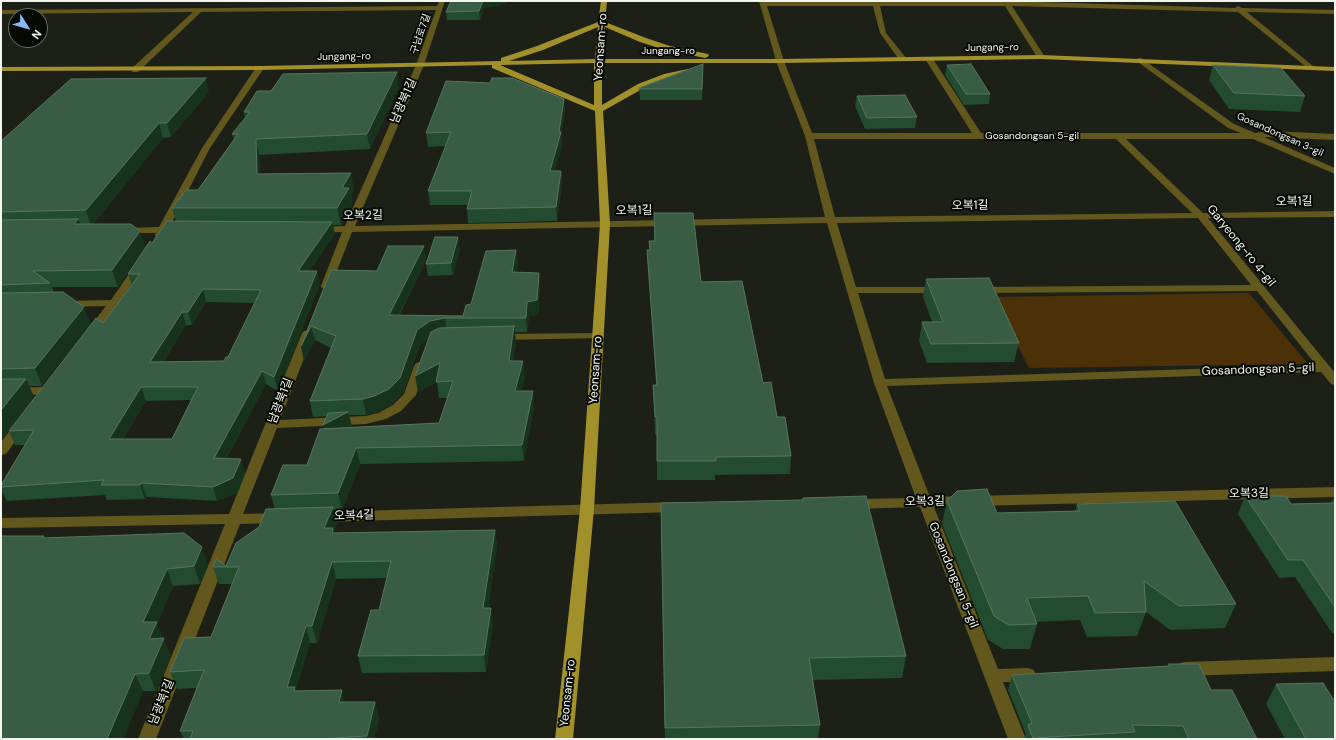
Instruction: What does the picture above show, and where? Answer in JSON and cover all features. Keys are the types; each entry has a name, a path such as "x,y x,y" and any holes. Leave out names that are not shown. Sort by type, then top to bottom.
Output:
{"main road":[{"name":"Yeonsam-ro","path":"564,739 587,509 605,224 597,82 604,1"},
{"path":"490,64 540,48 602,23 643,40 668,48 728,61"},
{"name":"Jungang-ro","path":"1,70 135,70 599,61 780,61 1041,57 1335,69"},
{"path":"490,64 599,110 641,86 667,76 728,61"}],"street":[{"name":"구남로7길","path":"420,65 442,1"},
{"path":"1229,1 1310,68"},
{"path":"763,3 1006,3 1335,12"},
{"name":"Gosandongsan 5-gil","path":"763,3 780,61 809,136 831,220 880,384 1017,739"},
{"path":"1006,3 1041,57"},
{"path":"876,4 883,33 903,59"},
{"name":"구남로7길","path":"1,12 440,8"},
{"path":"135,70 199,10"},
{"path":"929,59 978,136"},
{"name":"Gosandongsan 3-gil","path":"1140,60 1231,126 1335,171"},
{"name":"남광북1길","path":"322,295 348,230 420,65"},
{"path":"156,242 206,148 260,68"},
{"name":"Gosandongsan 5-gil","path":"809,136 1255,136 1270,134 1335,137"},
{"name":"Garyeong-ro 4-gil","path":"1118,136 1202,217 1335,381"},
{"name":"오복1길","path":"605,224 1335,214"},
{"name":"오복2길","path":"310,230 605,224"},
{"path":"117,231 187,229"},
{"path":"85,341 114,304 143,260"},
{"path":"972,290 1260,288"},
{"path":"852,290 948,290"},
{"path":"54,305 114,304"},
{"name":"남광북1길","path":"148,739 314,317"},
{"path":"487,337 598,336"},
{"path":"272,424 366,420 382,416 397,408 410,395 425,352"},
{"name":"Gosandongsan 5-gil","path":"880,384 1323,368"},
{"path":"37,403 56,379"},
{"path":"1,392 46,392"},
{"path":"1,451 28,415"},
{"name":"오복3길","path":"838,504 1335,492"},
{"path":"587,509 689,507"},
{"name":"오복4길","path":"306,518 587,509"},
{"path":"1,523 290,518"},
{"path":"1168,670 1335,664"},
{"path":"993,676 1041,674"}],"shaded area":[{"path":"1249,293 1308,364 1029,368 994,297"}],"building":[{"path":"451,1 483,1 479,11 446,12"},
{"path":"703,64 702,89 639,88"},
{"path":"971,64 990,94 966,94 947,65"},
{"path":"1213,65 1281,68 1305,96 1234,93"},
{"path":"397,72 367,134 256,139 257,174 351,173 342,188 349,188 337,208 172,208 186,190 198,190 238,134 232,134 250,112 244,112 257,91 271,91 283,74"},
{"path":"206,78 167,123 159,123 86,210 1,212 1,141 71,79"},
{"path":"492,78 512,78 564,99 559,132 561,132 550,171 561,171 556,207 467,209 472,191 428,191 451,132 426,133 446,81 490,83"},
{"path":"905,95 917,117 867,118 857,96"},
{"path":"654,213 693,213 701,282 742,281 763,383 771,382 777,417 785,417 791,456 716,457 716,461 657,461 657,417 655,417 653,385 657,385 647,250 650,250 649,241 655,241"},
{"path":"78,219 74,224 131,224 140,231 112,270 33,271 50,283 1,285 1,220"},
{"path":"167,221 332,222 298,271 317,271 274,377 262,371 214,458 241,459 233,478 213,487 141,483 140,485 101,485 104,480 1,487 34,430 9,431 96,318 103,323 140,274 128,274 150,241 152,243","holes":["203,289 261,290 228,357 226,357 224,361 150,362 182,312 188,312","141,387 198,387 172,439 109,439"]},
{"path":"435,237 458,237 451,263 426,264"},
{"path":"388,246 424,246 389,315 463,316 466,305 471,304 486,251 516,250 512,272 539,273 537,300 527,302 526,318 445,318 430,321 417,330 400,378 389,389 363,399 310,401 336,336 311,326 301,346 331,270 377,271"},
{"path":"989,278 1019,343 931,344 922,322 943,322 926,279"},
{"path":"63,292 84,307 35,368 1,369 1,293"},
{"path":"514,326 509,361 523,361 515,391 533,391 522,445 356,448 338,493 271,495 283,465 307,465 320,429 439,423 453,381 436,382 440,363 415,376 431,332 439,328"},
{"path":"1,379 26,379 1,410"},
{"path":"348,412 323,425 328,413"},
{"path":"987,489 997,513 1080,511 1077,504 1175,501 1236,604 1179,606 1144,581 1146,612 1095,613 1088,596 1027,598 1037,624 1009,625 994,616 947,501 957,491"},
{"path":"866,496 906,656 809,658 820,725 665,728 661,503 803,500 803,498"},
{"path":"1245,496 1286,496 1291,504 1335,503 1335,607 1303,560 1288,560"},
{"path":"333,507 324,528 333,528 332,533 495,530 483,608 491,608 484,655 358,656 371,610 379,610 391,561 332,562 312,626 306,626 287,687 295,687 294,691 342,690 339,702 375,702 367,736 335,739 190,739 193,731 180,731 204,670 170,672 184,638 211,637 239,567 213,567 216,559 226,566 236,543 259,527 266,509"},
{"path":"184,533 202,547 194,566 167,569 143,622 157,622 149,639 164,638 149,673 135,674 107,739 1,739 1,536 44,536 42,538"},
{"path":"1169,664 1199,664 1211,690 1232,690 1257,739 1189,739 1183,726 1132,725 1135,732 1033,738 1028,725 1032,723 1012,675 1169,666"},
{"path":"1323,683 1335,702 1335,739 1306,739 1276,684"}]}
